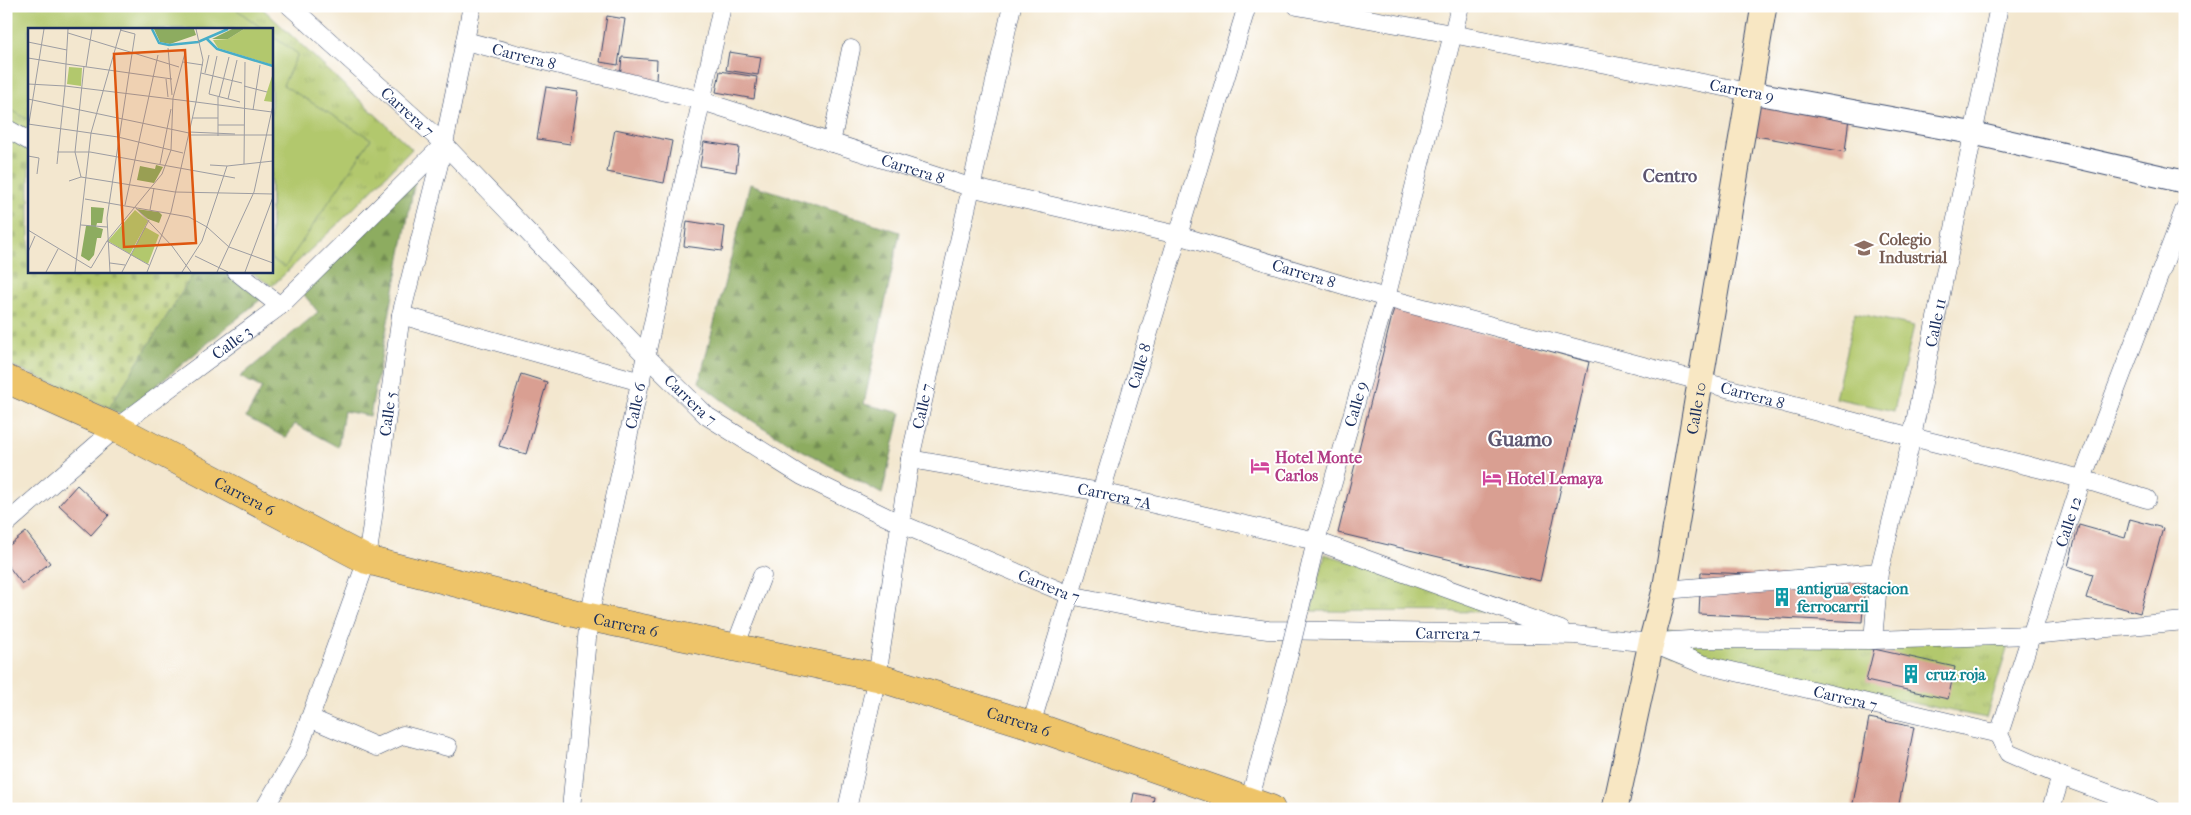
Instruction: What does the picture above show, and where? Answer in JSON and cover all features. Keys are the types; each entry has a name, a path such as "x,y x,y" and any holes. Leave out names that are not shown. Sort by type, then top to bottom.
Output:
{"main road":[{"name":"Calle 10","path":"1615,809 1651,643 1665,590 1764,6"},
{"name":"Carrera 6","path":"6,379 116,428 367,560 589,617 876,677 1031,724 1250,805"}],"street":[{"name":"Carrera 7","path":"290,6 444,144 645,356 707,416 802,476 899,523 1070,595 1193,620 1268,630 1575,635 1651,643 1702,664 1999,734"},
{"name":"Calle 5","path":"264,809 298,751 367,560 401,315 444,144 472,6"},
{"name":"Calle 6","path":"571,809 589,617 722,6"},
{"name":"Calle 7","path":"847,809 876,677 910,459 1012,6"},
{"name":"Calle 8","path":"1031,724 1247,6"},
{"name":"Carrera 9","path":"1297,6 1972,134 2185,182"},
{"name":"Calle 9","path":"1250,805 1316,541 1386,298 1460,6"},
{"name":"Calle 11","path":"1873,640 1879,572 1912,437 1999,6"},
{"name":"Carrera 8","path":"465,42 702,101 970,187 1178,235 1386,298 1912,437 2082,479 2147,499"},
{"path":"831,143 851,49"},
{"path":"6,128 28,140"},
{"name":"Calle 3","path":"6,524 116,428 280,306 444,144"},
{"name":"Calle 12","path":"1999,734 2082,479 2185,208"},
{"path":"237,272 280,306"},
{"path":"401,315 641,382"},
{"name":"Carrera 7A","path":"910,459 1100,492 1316,541 1575,635"},
{"path":"1665,590 1879,572"},
{"path":"735,648 762,576"},
{"path":"1651,643 1706,639 1873,640 2031,635 2185,622"},
{"path":"310,718 376,747 403,735 448,747"},
{"path":"1999,734 2008,753 2062,776 2151,809"},
{"path":"2051,809 2062,776"}],"green space":[{"path":"6,6 260,6 412,149 344,218 272,286 251,272 272,272 272,28 28,28 28,134 6,122"},
{"path":"6,6 232,6 262,28 28,28 28,119 6,107"},
{"path":"272,36 298,54 283,85 371,139 285,267 272,260"},
{"path":"6,135 28,147 28,272 194,272 109,408 6,363"},
{"path":"418,164 370,416 344,411 338,447 295,424 286,438 246,417 262,388 240,377 318,312 297,286"},
{"path":"750,184 900,232 864,404 901,413 882,494 742,414 699,382"},
{"path":"194,272 225,272 261,299 121,415 109,408"},
{"path":"1855,313 1914,326 1894,411 1835,398"},
{"path":"1325,554 1515,612 1311,611"},
{"path":"1662,629 1875,644 2012,633 1986,718 1659,651"}],"building":[{"path":"752,6 784,6 783,13"},
{"path":"607,16 625,19 618,65 600,62"},
{"path":"729,52 761,57 758,75 726,70"},
{"path":"622,57 657,60 656,81 620,78"},
{"path":"720,71 757,77 754,99 716,92"},
{"path":"546,87 578,92 570,144 537,139"},
{"path":"1756,96 1849,117 1845,152 1751,135"},
{"path":"615,129 672,141 664,183 607,172"},
{"path":"704,142 739,147 736,172 700,166"},
{"path":"687,221 725,227 722,251 684,246"},
{"path":"1394,308 1589,362 1540,581 1338,533"},
{"path":"521,374 547,382 526,454 499,446"},
{"path":"77,485 109,515 91,535 59,505"},
{"path":"2130,519 2163,528 2140,613 2086,598 2093,574 2068,566 2079,525 2125,538"},
{"path":"26,532 50,563 22,584 6,563 6,548"},
{"name":"antigua estacion ferrocarril","path":"1701,572 1865,579 1862,622 1699,614"},
{"name":"cruz roja","path":"1874,649 1955,667 1948,699 1866,681"},
{"path":"1869,718 1914,727 1898,809 1852,809"},
{"path":"1134,793 1154,797 1152,809 1131,809"}],"place":[{"name":"Colegio Industrial","path":"1864,248"},
{"name":"Hotel Monte Carlos","path":"1260,466"},
{"name":"Hotel Lemaya","path":"1492,478"},
{"name":"antigua estacion ferrocarril","path":"1782,597"},
{"name":"cruz roja","path":"1911,674"}],"district":[{"name":"Centro","path":"1670,176"},
{"name":"Guamo","path":"1520,439"}]}
